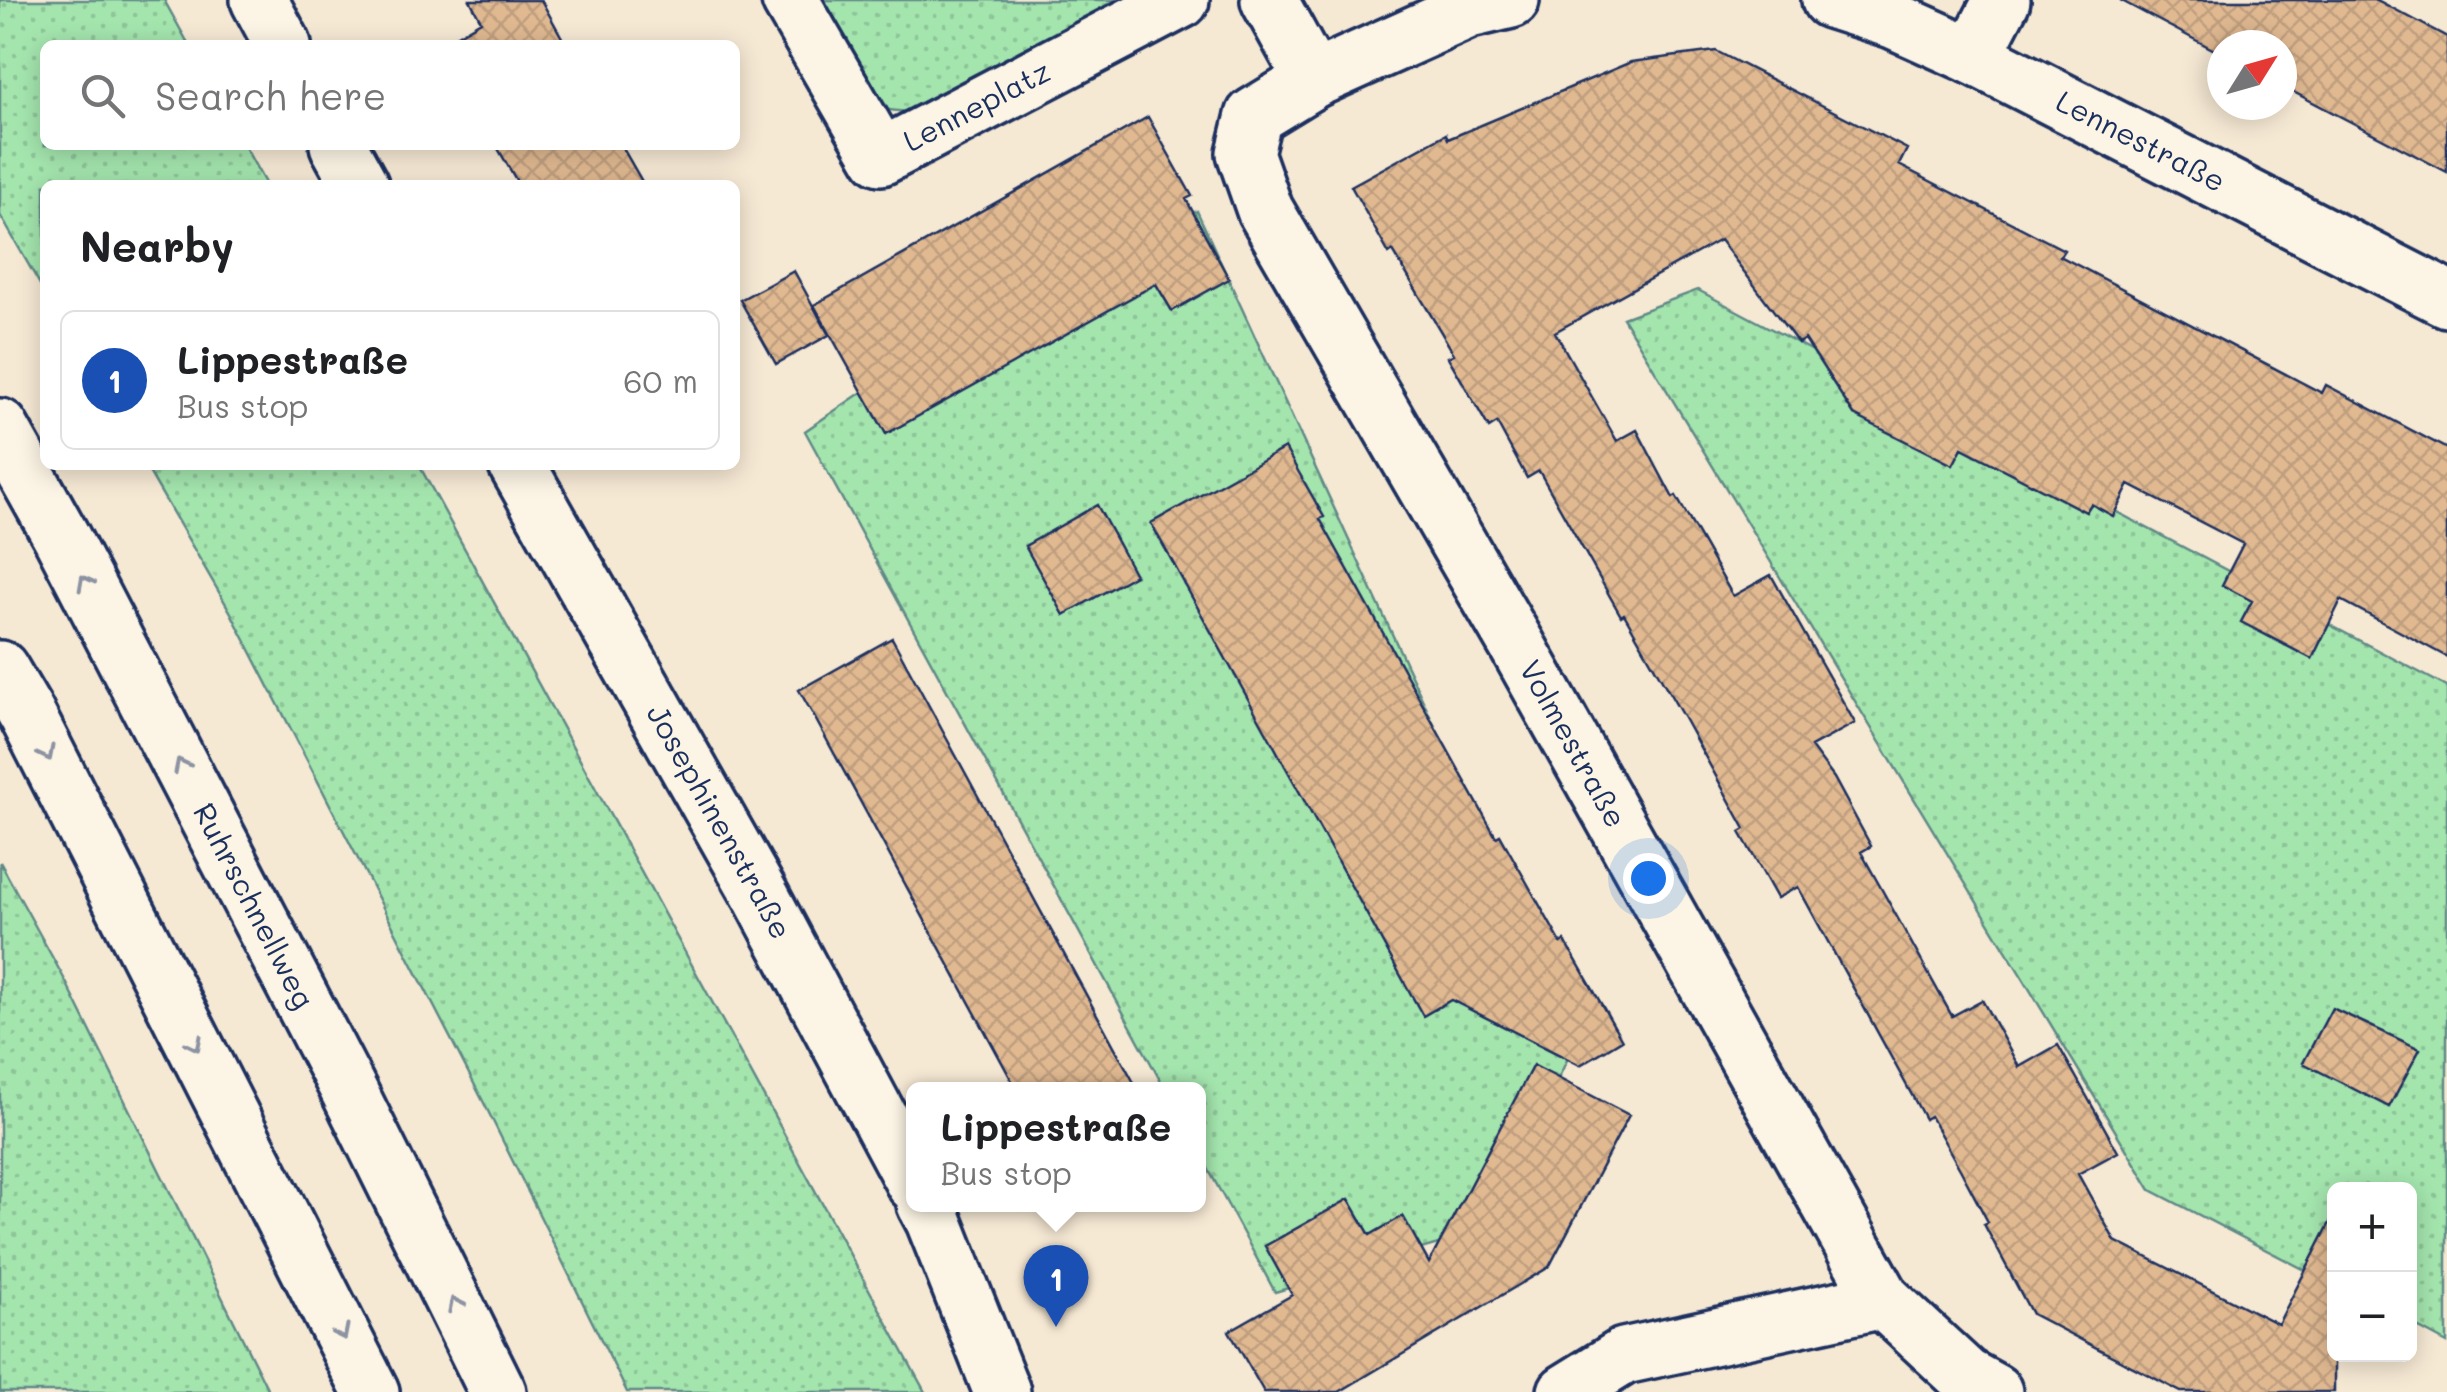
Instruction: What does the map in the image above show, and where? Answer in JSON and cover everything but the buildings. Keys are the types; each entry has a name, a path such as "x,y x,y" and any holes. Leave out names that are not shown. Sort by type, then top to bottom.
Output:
{"main road":[{"path":"258,0 280,40"},
{"name":"Lenneplatz","path":"790,0 881,157 1182,0"},
{"path":"1268,0 1313,80 1469,10 1511,0"},
{"name":"Lennestraße","path":"1830,0 1893,20 1973,56 2447,300"},
{"path":"1973,56 2002,0"},
{"name":"Volmestraße","path":"1313,80 1254,116 1245,153 1265,210 1517,645 1882,1300 1965,1376 1994,1392"},
{"path":"341,150 357,180"},
{"name":"Ruhrschnellweg","path":"0,427 79,569 346,1085 498,1392"},
{"name":"Josephinenstraße","path":"520,470 762,898 906,1167"},
{"path":"0,669 36,732 371,1392"},
{"path":"929,1212 1002,1392"},
{"path":"1566,1392 1624,1356 1882,1300"}],"green space":[{"path":"0,0 164,0 186,40 40,40 40,150 247,150 263,180 40,180 40,284 0,215"},
{"path":"815,0 1118,0 907,112 889,110 871,101"},
{"path":"1197,211 1578,1037 1486,1230 1275,1292 1206,1165 1206,1082 1161,1082 805,431 871,386"},
{"path":"1698,290 2447,687 2447,1343 2417,1327 2417,1182 2327,1182 2327,1281 2151,1190 1623,318"},
{"path":"148,470 422,470 925,1392 627,1392 485,1105 230,611"},
{"path":"0,862 66,982 269,1392 0,1392"}],"place":[{"name":"Lippestraße","path":"1056,1327"}]}
